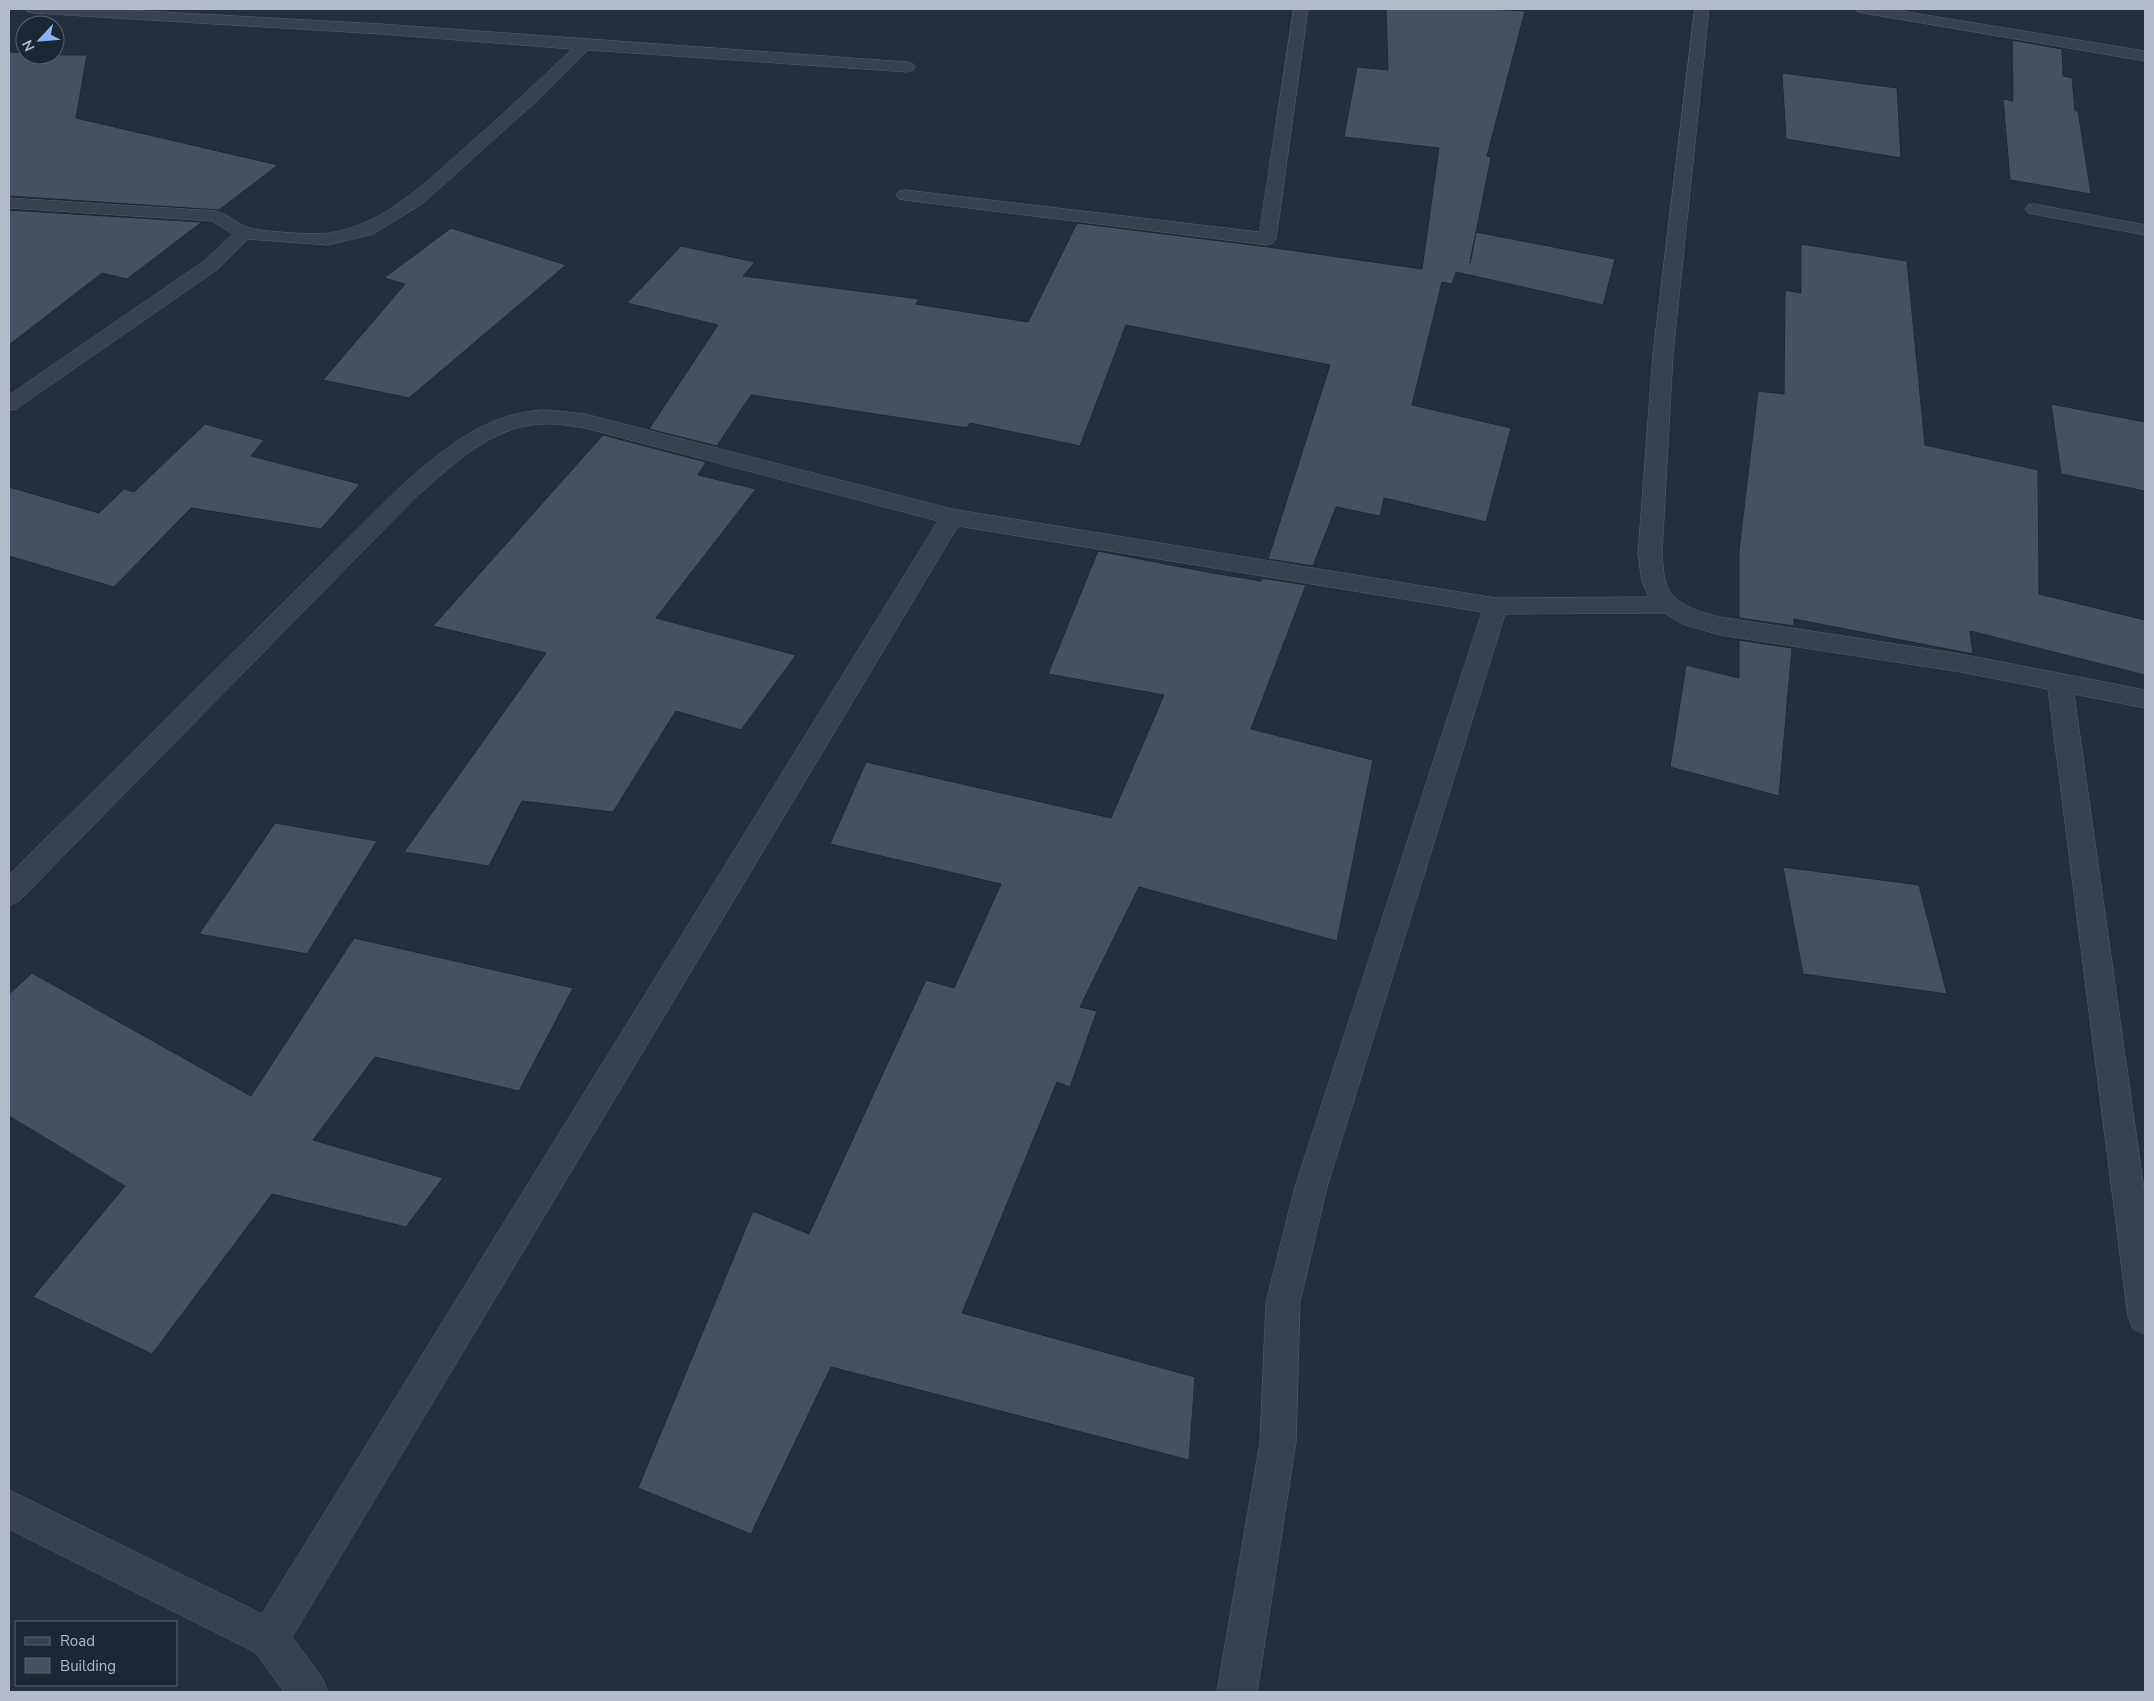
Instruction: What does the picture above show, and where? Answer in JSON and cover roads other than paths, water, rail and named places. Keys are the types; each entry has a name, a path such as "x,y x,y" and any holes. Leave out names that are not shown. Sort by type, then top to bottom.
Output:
{"street":[{"path":"33,9 381,29 907,67"},
{"path":"906,196 1267,239 1300,9"},
{"path":"1702,9 1663,354 1650,554 1656,587 1669,605 1689,618 1720,626 1961,663 2145,699"},
{"path":"1863,9 2145,56"},
{"path":"9,202 216,216 244,233 295,238 328,239 367,230 416,200 534,96 584,45"},
{"path":"2034,209 2145,230"},
{"path":"9,404 211,265 244,233"},
{"path":"9,893 407,493 461,446 500,425 540,417 586,421 952,517 1496,606 1669,605"},
{"path":"269,1638 952,517"},
{"path":"1237,1692 1278,1442 1283,1302 1311,1187 1496,606"},
{"path":"2060,683 2145,1317"},
{"path":"9,1509 269,1638 308,1692"}]}
